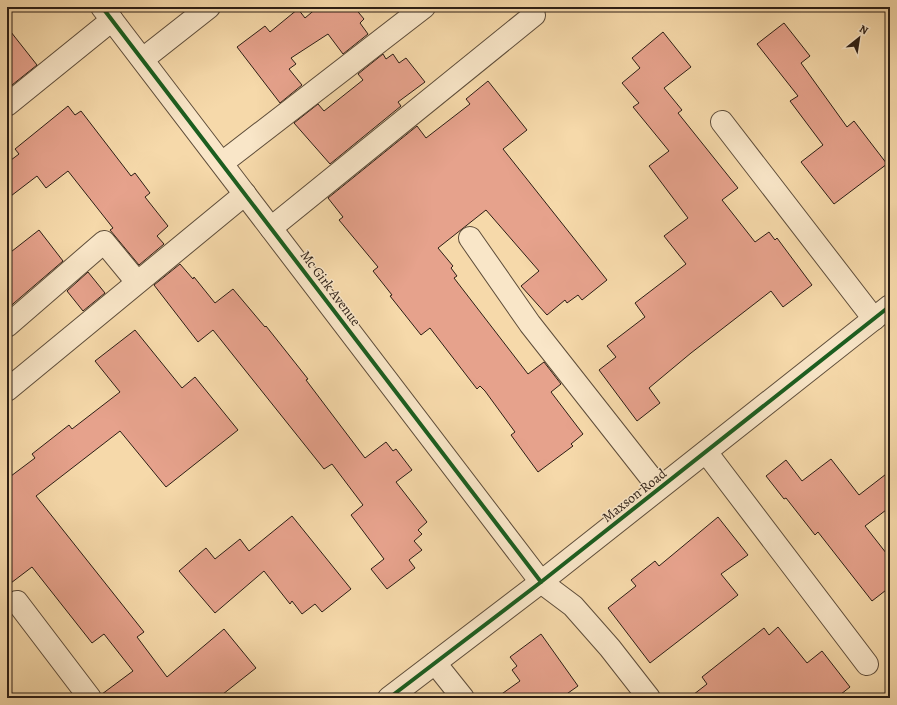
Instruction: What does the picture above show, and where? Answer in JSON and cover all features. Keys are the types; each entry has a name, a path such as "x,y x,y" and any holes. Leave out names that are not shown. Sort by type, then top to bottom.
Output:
{"street":[{"path":"143,59 209,7"},
{"path":"222,163 424,7"},
{"path":"7,105 107,13"},
{"name":"Mc Girk Avenue","path":"107,13 541,582 573,606 610,648 649,698"},
{"path":"271,228 534,15"},
{"path":"722,122 882,313"},
{"path":"7,390 245,194"},
{"path":"470,238 530,324 659,488"},
{"path":"7,326 104,242 138,282"},
{"name":"Maxson Road","path":"389,698 541,582 882,313"},
{"path":"706,452 867,664"},
{"path":"17,602 90,698"},
{"path":"435,663 463,698"}],"building":[{"path":"318,7 354,7 364,19 360,23 368,34 343,54 328,34 291,58 296,64 289,69 302,85 280,103 237,47 265,26 270,32 298,9 305,18"},
{"path":"784,23 810,56 801,63 847,127 854,121 887,164 834,204 801,162 823,145 790,101 798,96 757,44"},
{"path":"7,27 37,65 7,89"},
{"path":"663,32 691,67 664,88 682,110 678,113 738,188 722,200 755,242 769,232 775,240 777,238 812,285 783,307 771,291 691,353 649,388 660,403 637,421 599,370 616,357 607,346 645,317 635,303 686,264 664,236 688,218 649,166 669,151 633,107 639,103 622,83 640,68 632,58"},
{"path":"383,54 386,59 393,54 399,63 406,58 425,82 398,102 401,106 330,164 294,123 318,104 324,111 363,80 358,74"},
{"path":"488,81 527,130 503,149 607,280 582,300 578,295 567,303 565,300 547,315 521,286 539,271 486,210 438,248 453,266 451,268 457,276 454,278 528,374 544,362 561,384 551,392 583,434 571,444 573,446 538,472 511,435 515,432 485,391 480,386 477,389 430,328 421,335 390,296 392,295 373,271 378,267 339,220 343,217 328,198 417,126 426,138 470,104 466,99"},
{"path":"68,106 75,115 81,111 131,176 135,173 150,193 145,197 168,226 157,236 164,244 139,265 110,230 113,228 68,171 46,188 37,176 7,199 7,163 19,154 15,149"},
{"path":"39,230 63,261 7,309 7,255"},
{"path":"180,264 193,279 194,277 215,303 233,289 265,327 266,326 308,379 306,380 365,458 386,442 393,451 396,449 412,470 396,482 427,522 418,530 422,534 414,541 422,550 409,560 415,568 387,589 371,569 384,559 351,515 363,505 332,464 324,469 213,330 198,342 154,285"},
{"path":"88,272 105,293 83,311 67,291"},
{"path":"135,330 182,388 195,377 238,430 166,487 120,431 36,496 144,632 137,637 167,677 224,629 256,668 218,698 102,698 102,694 133,671 104,634 92,643 32,567 7,586 7,479 35,458 32,454 69,425 72,429 120,392 95,361"},
{"path":"831,459 859,495 890,471 890,507 865,526 890,558 890,587 872,601 818,532 815,535 786,498 784,499 766,476 786,460 802,481"},
{"path":"292,516 351,589 322,612 315,604 302,614 292,601 290,604 264,571 215,613 179,571 206,548 215,559 240,539 249,551"},
{"path":"718,517 748,555 721,574 738,595 650,663 608,608 636,586 631,580 655,561 659,566"},
{"path":"778,627 807,663 822,651 850,687 836,698 689,698 707,684 702,677 764,628 769,635"},
{"path":"541,634 578,686 561,698 496,698 520,681 512,670 517,666 510,657"}],"cycle path":[{"path":"102,7 541,582"},
{"path":"389,698 541,582 890,306"}]}
